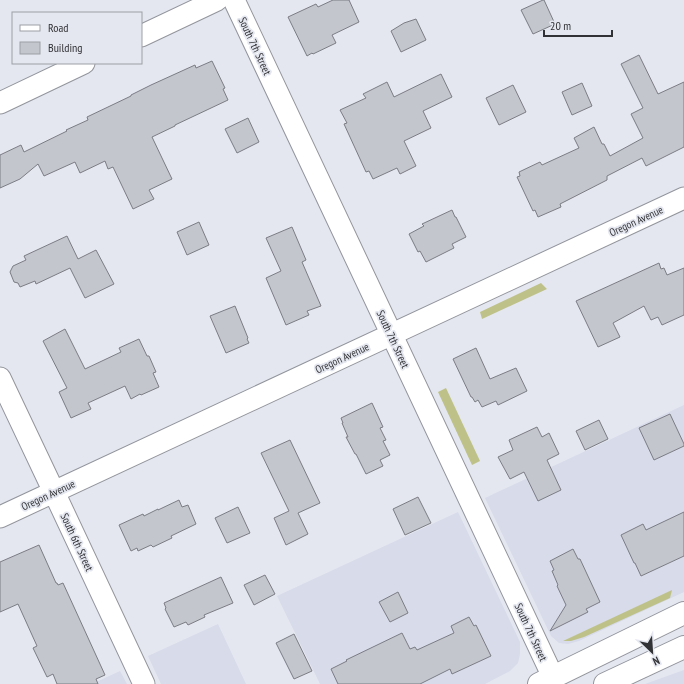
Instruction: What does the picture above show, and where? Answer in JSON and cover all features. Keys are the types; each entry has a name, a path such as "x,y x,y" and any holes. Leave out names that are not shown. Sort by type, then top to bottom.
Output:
{"main road":[{"path":"546,681 684,613"},
{"path":"605,684 684,647"}],"street":[{"path":"142,36 217,0"},
{"name":"South 7th Street","path":"234,0 391,334 546,681"},
{"path":"0,103 82,64"},
{"name":"Oregon Avenue","path":"0,517 684,198"},
{"name":"South 6th Street","path":"0,378 144,684"}],"shaded area":[{"path":"684,405 684,592 579,641 568,644 559,643 551,636 485,498"},
{"path":"458,512 520,642 518,663 510,671 485,684 320,684 277,596"},
{"path":"218,624 246,684 161,684 148,656"},
{"path":"684,670 684,684 645,684"},
{"path":"120,671 127,684 92,684"}],"green space":[{"path":"541,283 547,289 482,319 480,312"},
{"path":"446,388 480,461 472,465 438,392"},
{"path":"672,590 670,598 584,637 571,641 563,641"}],"building":[{"path":"333,0 349,0 359,22 332,35 336,43 307,56 288,17 316,4 318,7"},
{"path":"543,0 555,24 533,34 521,10"},
{"path":"416,19 426,40 401,52 391,31 404,23"},
{"path":"639,55 658,94 684,82 684,147 646,166 642,158 607,176 607,180 560,204 561,207 538,217 535,210 533,211 517,177 520,176 519,172 540,162 542,165 579,148 574,138 594,127 602,144 604,144 610,156 643,138 631,114 643,108 621,64"},
{"path":"212,61 225,88 223,89 228,100 152,137 172,179 149,190 154,199 133,209 113,167 108,169 105,161 80,173 75,162 44,176 38,164 20,179 0,188 0,155 21,145 24,152 88,120 87,117 151,85 195,65 196,68"},
{"path":"441,74 452,97 423,111 431,128 404,141 416,166 400,174 397,168 373,179 369,171 366,172 344,124 347,123 340,110 366,98 363,94 387,82 394,97"},
{"path":"582,83 592,106 572,115 562,92"},
{"path":"513,85 526,112 499,125 486,98"},
{"path":"248,118 259,142 237,153 225,129"},
{"path":"452,210 466,237 452,244 454,248 426,262 420,251 418,252 409,234 424,226 422,224"},
{"path":"199,222 209,245 187,255 177,232"},
{"path":"292,227 306,260 302,262 321,306 307,311 309,315 286,325 266,278 281,271 266,238"},
{"path":"67,236 78,259 96,250 114,284 85,298 70,268 36,284 35,281 20,287 18,283 14,282 10,272 13,266 26,260 24,256"},
{"path":"659,263 661,269 664,268 667,275 684,268 684,315 662,325 658,317 651,320 644,306 613,323 620,337 598,347 576,301"},
{"path":"235,306 249,343 226,353 210,316"},
{"path":"65,329 85,369 121,352 119,348 139,339 156,372 153,373 159,387 131,399 125,386 88,403 91,409 71,418 59,392 67,388 43,341"},
{"path":"476,348 490,379 516,368 527,391 498,405 496,401 482,407 478,400 475,402 471,397 453,359"},
{"path":"372,403 383,427 380,428 386,440 383,441 390,455 380,460 383,466 366,474 346,437 348,437 341,418"},
{"path":"670,414 684,446 654,460 639,428"},
{"path":"599,420 608,439 585,450 576,431"},
{"path":"537,427 542,437 549,433 559,454 547,460 561,490 538,501 524,472 510,479 498,457 513,450 509,440"},
{"path":"290,440 320,503 298,513 308,534 286,545 274,518 289,511 261,453"},
{"path":"418,497 431,523 405,535 393,509"},
{"path":"179,500 182,507 188,505 196,524 171,536 172,538 153,547 151,545 138,551 137,548 131,551 119,525 143,514 144,516"},
{"path":"238,507 250,533 227,543 215,518"},
{"path":"684,512 684,556 641,576 621,535 643,524 646,530"},
{"path":"39,545 56,583 58,585 63,583 105,675 96,679 98,684 57,684 53,674 47,677 33,648 37,646 18,604 0,612 0,562"},
{"path":"573,549 578,559 580,559 600,602 586,609 588,612 550,631 566,605 557,586 558,585 552,571 554,570 550,561"},
{"path":"265,575 275,594 254,605 244,585"},
{"path":"221,577 233,603 204,615 205,617 188,625 186,622 174,627 165,609 164,603"},
{"path":"398,592 408,613 390,622 379,602"},
{"path":"469,617 474,626 476,625 491,656 452,674 450,669 420,684 338,684 331,669 347,661 346,660 402,633 410,649 415,647 417,650 454,633 451,626"},
{"path":"294,634 312,671 294,679 276,643"}]}
